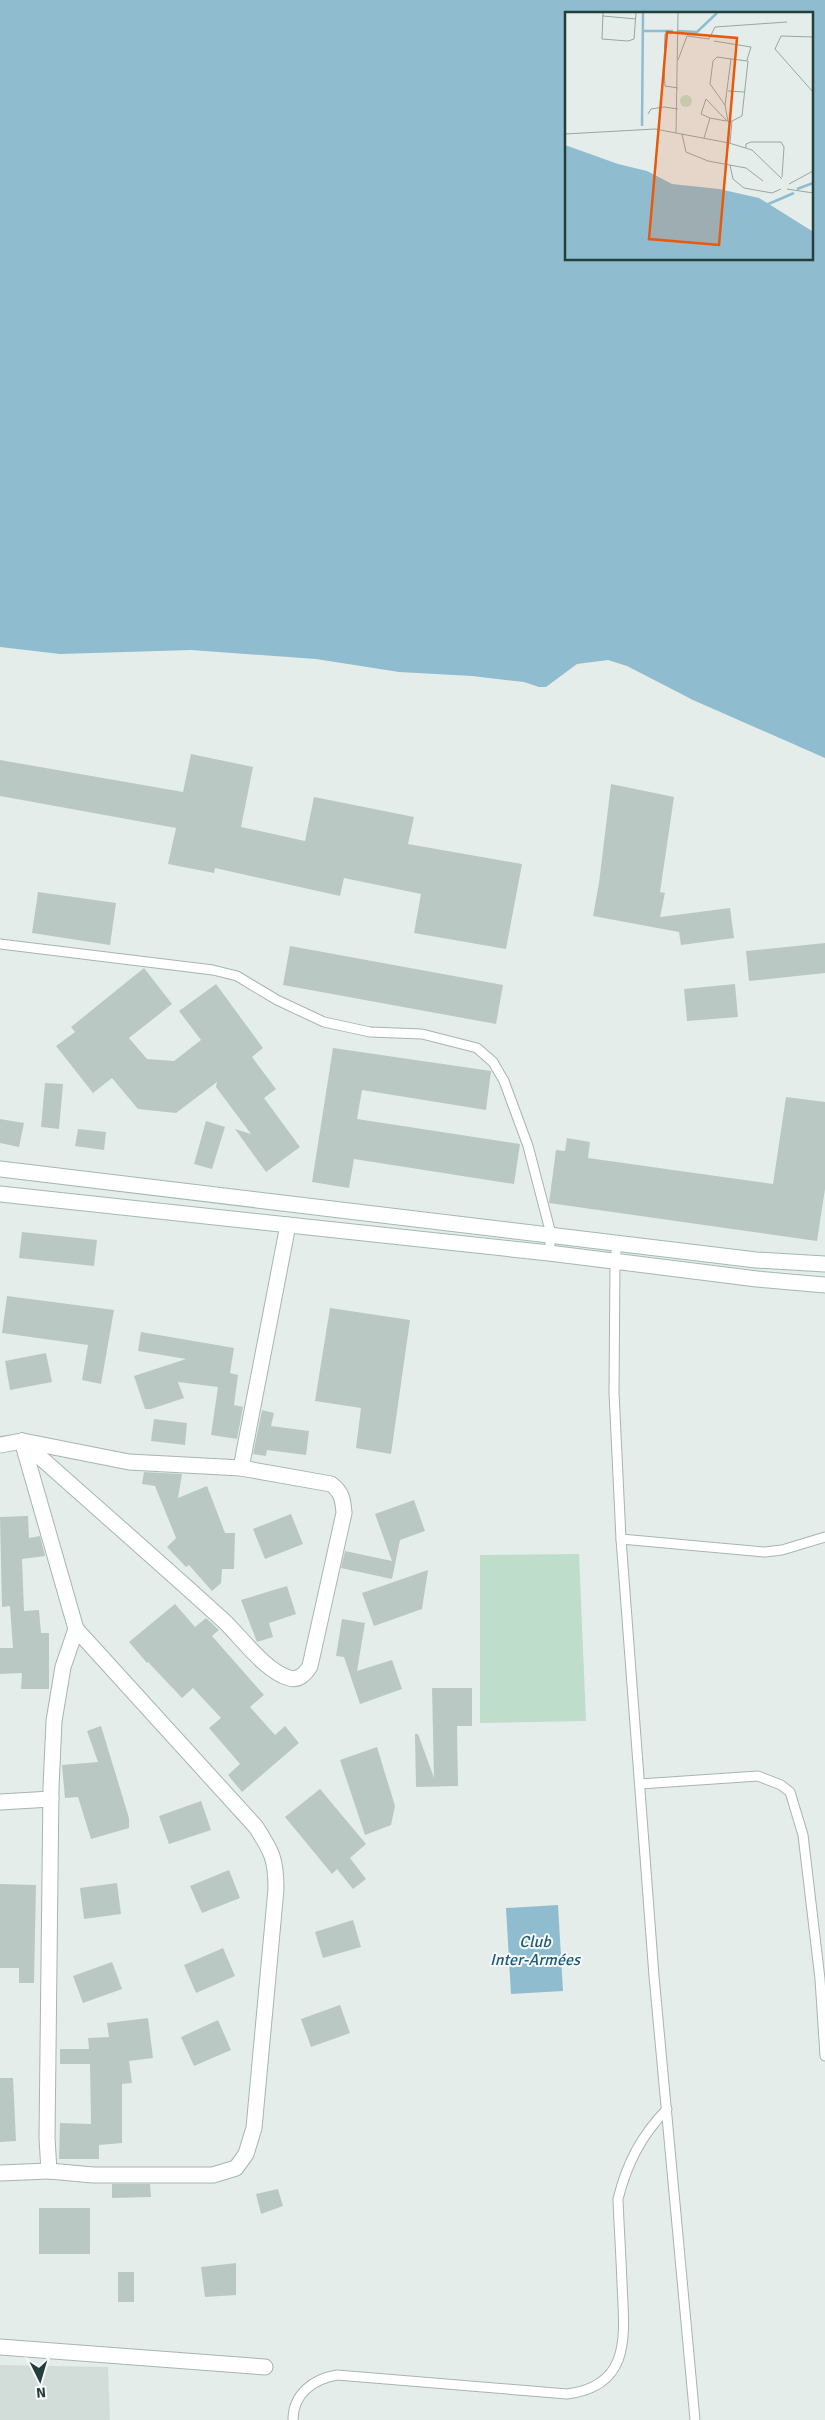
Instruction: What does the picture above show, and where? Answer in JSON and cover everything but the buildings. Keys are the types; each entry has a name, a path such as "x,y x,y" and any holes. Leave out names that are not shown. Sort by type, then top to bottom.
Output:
{"street":[{"path":"0,1169 756,1260 825,1264"},
{"path":"0,1194 262,1221 549,1253 757,1279 825,1285"},
{"path":"262,1221 264,1201"},
{"path":"241,1468 288,1225"},
{"path":"0,1445 22,1441 129,1462 241,1468 331,1484 339,1490 343,1499 344,1513 310,1666 305,1674 298,1678 290,1678 281,1674 257,1655 226,1623 22,1441"},
{"path":"0,2173 49,2171 93,2175 213,2175 236,2168 246,2154 254,2128 276,1889 273,1854 256,1826 76,1629 22,1441"},
{"path":"49,2171 47,2138 51,1799 54,1721 63,1667 76,1629"},
{"path":"0,1802 51,1799"},
{"path":"0,2347 265,2367"}],"lane":[{"path":"0,944 213,970 237,976 277,1000 324,1022 370,1032 422,1034 477,1048 493,1062 504,1081 528,1146 550,1234 549,1253"},
{"path":"617,1242 615,1262 614,1392 621,1539 667,2109 695,2420"},
{"path":"621,1539 765,1552 782,1550 825,1537"},
{"path":"640,1784 758,1776 781,1785 790,1792 802,1835 820,1979 825,2056"},
{"path":"293,2420 297,2402 308,2386 317,2380 337,2375 567,2394 578,2392 599,2383 614,2367 624,2340 618,2199 623,2179 640,2141 667,2109"}],"shaded area":[{"path":"0,2365 108,2367 110,2420 0,2420"}],"green space":[{"path":"579,1554 586,1721 480,1723 480,1555"}],"water":[{"path":"0,0 825,0 825,758 693,700 627,666 608,660 577,664 546,687 539,687 524,682 472,676 399,672 316,659 191,650 60,654 0,647"},
{"name":"Club Inter-Armées","path":"558,1905 563,1991 511,1994 506,1908"}]}
